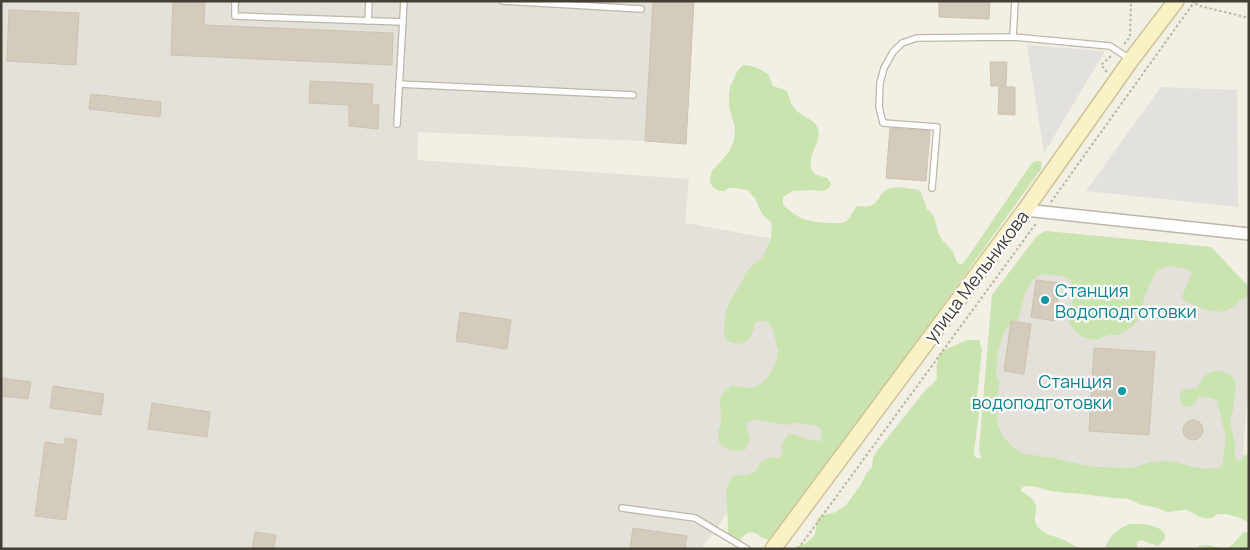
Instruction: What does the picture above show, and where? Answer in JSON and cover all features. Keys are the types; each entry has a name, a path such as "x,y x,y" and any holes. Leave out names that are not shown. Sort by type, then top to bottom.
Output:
{"street":[{"name":"улица Мельникова","path":"773,549 1026,210 1176,1"},
{"path":"1026,210 1249,234"}],"lane":[{"path":"235,1 235,16 403,22"},
{"path":"368,21 369,1"},
{"path":"397,124 404,1"},
{"path":"503,1 641,9"},
{"path":"1013,37 1015,1"},
{"path":"932,188 937,127 883,122 879,107 880,83 884,68 893,52 902,43 917,38 1013,37 1110,46 1132,60"},
{"path":"399,84 633,95"},
{"path":"622,508 695,518 747,549"}],"path":[{"path":"1191,1 1200,6 1249,18"},
{"path":"798,549 1195,2"}],"shaded area":[{"path":"1,1 653,1 645,141 418,132 417,160 689,179 685,223 953,271 796,492 746,487 701,549 1,549"},
{"path":"1027,45 1105,51 1044,153"},
{"path":"1161,87 1237,90 1238,207 1086,191"},
{"path":"1046,231 1211,247 1249,287 1249,370 1241,483 1036,466 979,451 992,295 1037,236"}],"green space":[{"path":"743,65 756,68 768,74 773,86 787,91 795,109 814,122 818,129 818,138 811,157 811,168 814,174 827,178 831,183 829,188 823,191 793,191 783,197 783,204 801,218 816,222 841,223 850,217 857,206 872,205 886,190 898,188 919,190 927,209 934,216 939,235 952,250 957,262 962,264 1031,164 1036,161 1042,162 1041,169 806,495 771,540 764,539 751,532 739,540 734,539 728,533 726,491 728,484 734,475 748,475 756,470 762,461 779,458 783,454 782,443 789,434 820,441 822,430 814,425 796,423 785,425 756,419 746,425 750,439 745,450 727,449 718,440 721,420 720,400 723,394 732,385 749,388 756,387 763,382 773,369 778,353 772,328 768,322 760,321 755,323 748,340 742,344 730,342 724,334 726,312 730,301 744,275 763,257 771,238 772,228 771,222 762,214 755,198 747,190 729,188 719,191 710,183 712,171 729,152 734,140 735,128 729,106 729,94 730,87 738,70"},
{"path":"1046,231 1211,247 1249,287 1249,296 1239,301 1234,307 1221,312 1198,307 1185,301 1182,297 1191,274 1189,270 1168,266 1158,270 1151,281 1139,319 1134,325 1118,335 1109,335 1096,340 1082,337 1070,325 1073,292 1071,281 1059,275 1041,274 1035,278 1027,289 1017,322 1009,325 1004,332 998,351 996,372 999,383 997,422 1003,437 1014,448 1025,454 1083,465 1131,468 1151,462 1168,461 1205,469 1218,468 1222,466 1226,438 1217,400 1199,397 1192,405 1184,407 1180,402 1180,393 1183,390 1197,388 1206,375 1214,371 1227,373 1236,383 1230,421 1235,445 1235,457 1239,462 1244,455 1249,456 1249,523 1227,514 1218,514 1211,518 1205,518 1187,510 1168,512 1155,507 1141,505 1129,499 1065,493 1028,486 1020,490 1031,498 1035,504 1035,523 1037,526 1050,535 1080,549 794,549 812,538 820,516 836,512 846,505 872,467 873,458 877,451 937,378 937,364 942,351 967,340 979,340 982,349 977,397 979,412 974,452 974,456 981,458 979,451 992,295 1037,236"},
{"path":"1130,524 1149,525 1158,528 1165,534 1165,539 1158,546 1141,540 1137,542 1138,549 1105,549 1114,533"},
{"path":"1244,532 1249,533 1249,549 1226,549"},
{"path":"1207,545 1226,549 1198,549 1199,546"}],"building":[{"path":"173,1 205,1 204,25 393,33 392,65 171,55"},
{"path":"653,1 694,1 686,144 645,141"},
{"path":"939,1 990,1 989,19 939,17"},
{"path":"9,10 79,13 76,65 7,61"},
{"path":"990,62 1007,62 1006,86 991,86"},
{"path":"310,81 373,84 372,104 379,105 378,129 349,126 349,105 309,103"},
{"path":"999,87 1015,87 1015,115 998,114"},
{"path":"91,94 161,102 160,117 89,109"},
{"path":"890,128 930,131 926,181 886,178"},
{"name":"Станция Водоподготовки","path":"1036,280 1060,283 1054,321 1031,317"},
{"path":"460,312 511,320 507,349 456,341"},
{"name":"Станция водоподготовки","path":"1011,321 1031,324 1024,374 1004,371"},
{"name":"Станция водоподготовки","path":"1094,348 1155,352 1149,435 1089,431"},
{"path":"1,378 31,382 28,399 1,396"},
{"path":"53,386 104,394 101,415 50,408"},
{"path":"152,403 210,412 207,437 148,429"},
{"path":"1193,420 1200,423 1203,430 1200,437 1193,440 1186,437 1183,430 1186,423"},
{"path":"65,438 77,440 66,520 35,516 45,442 64,445"},
{"path":"633,528 687,536 685,549 630,549"},
{"path":"255,532 276,535 274,549 252,549"}],"place":[{"name":"Станция Водоподготовки","path":"1045,300"},
{"name":"Станция водоподготовки","path":"1122,391"}]}
